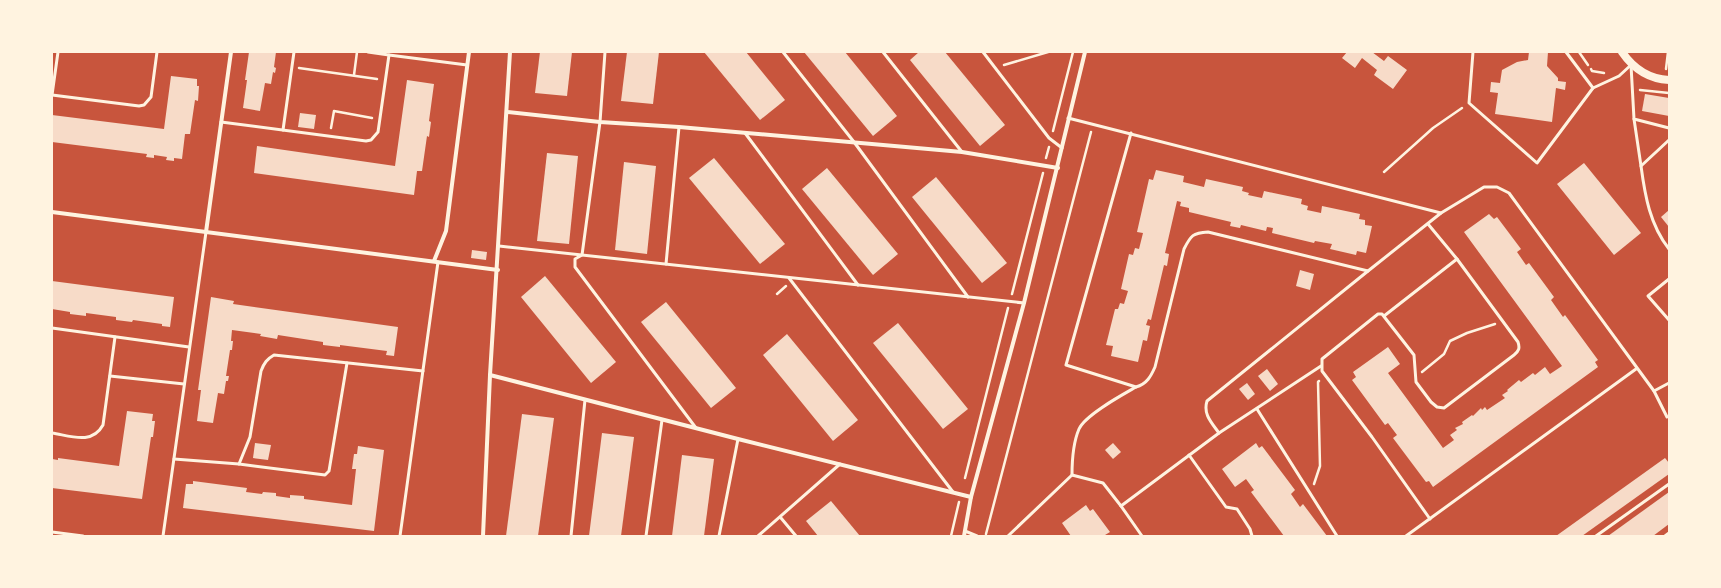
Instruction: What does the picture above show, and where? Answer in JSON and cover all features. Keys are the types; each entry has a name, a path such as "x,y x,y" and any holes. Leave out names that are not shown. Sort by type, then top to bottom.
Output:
{"main road":[{"path":"1622,52 1631,65 1647,75 1667,80"},
{"path":"1630,52 1631,65"}],"street":[{"path":"206,232 231,52"},
{"path":"436,262 446,231 469,52"},
{"path":"483,536 490,375 498,270 510,52"},
{"path":"964,534 972,497 1024,303 1058,168 1068,118 1085,52"},
{"path":"506,112 600,122 745,132 962,152 1058,168"},
{"path":"52,212 498,270"},
{"path":"490,375 662,420 972,497"}],"lane":[{"path":"58,52 52,95 139,106 144,105 151,97 157,52"},
{"path":"283,130 294,52"},
{"path":"368,52 467,65"},
{"path":"582,256 600,122 605,52"},
{"path":"783,52 854,142 968,297"},
{"path":"883,52 962,152"},
{"path":"983,52 1049,138 1062,148"},
{"path":"1473,52 1469,103 1537,163 1593,88 1619,76 1631,65"},
{"path":"1566,52 1593,88"},
{"path":"221,122 366,141 371,140 378,132 389,55"},
{"path":"1631,65 1634,118 1646,203 1661,239 1669,249"},
{"path":"1068,118 1441,213"},
{"path":"1634,118 1669,128"},
{"path":"666,264 679,127"},
{"path":"745,132 858,285"},
{"path":"1131,133 1066,365 1136,387"},
{"path":"1641,166 1669,140"},
{"path":"1218,433 1206,415 1205,408 1207,401 1441,213 1484,186 1497,187 1509,193 1654,391 1667,417"},
{"path":"1428,224 1457,259 1504,322 1518,342 1519,351 1444,408 1437,407 1431,402 1416,382 1414,355 1384,316 1378,314 1325,355 1322,359 1321,366 1326,376 1372,436 1430,519"},
{"path":"163,536 206,232"},
{"path":"1008,536 1072,475 1072,458 1079,428 1097,410 1142,385 1149,378 1155,367 1184,249 1191,237 1198,232 1208,232 1368,271"},
{"path":"499,246 1024,303"},
{"path":"582,256 575,259 575,267 696,428"},
{"path":"1384,316 1457,259"},
{"path":"400,536 423,371 436,262"},
{"path":"789,278 953,492"},
{"path":"1669,279 1648,296 1669,320"},
{"path":"52,328 189,347"},
{"path":"52,433 85,438 93,436 99,432 103,425 115,337"},
{"path":"239,464 250,437 261,371 264,363 269,358 274,356 423,371"},
{"path":"174,459 239,464 322,476 328,473 347,363"},
{"path":"1121,506 1218,433 1321,366"},
{"path":"1406,536 1636,368"},
{"path":"110,376 184,384"},
{"path":"1654,391 1669,383"},
{"path":"570,536 585,400"},
{"path":"1257,408 1337,536"},
{"path":"646,536 662,420"},
{"path":"719,536 738,439"},
{"path":"1189,455 1226,507 1237,509 1250,529 1252,536"},
{"path":"758,536 781,518 840,464"},
{"path":"1072,475 1103,483 1142,536"},
{"path":"1596,536 1669,484"},
{"path":"781,518 796,536"},
{"path":"52,532 83,536"},
{"path":"1665,536 1669,533"},
{"path":"964,534 977,536"}],"path":[{"path":"354,75 357,52"},
{"path":"996,68 1048,52"},
{"path":"1667,80 1668,52"},
{"path":"291,67 386,80"},
{"path":"1384,172 1433,128 1469,103"},
{"path":"330,136 334,112 380,119"},
{"path":"985,536 1093,124"},
{"path":"1415,373 1424,371 1444,354 1450,341 1467,333 1504,322"},
{"path":"1311,494 1320,466 1318,382 1326,376"}],"building":[{"path":"249,52 276,52 274,67 276,68 275,73 273,72 271,84 265,83 260,111 243,108"},
{"path":"540,52 572,52 567,96 535,93"},
{"path":"627,52 659,52 653,104 621,101"},
{"path":"704,52 746,52 785,100 760,120"},
{"path":"804,52 845,52 897,116 873,136"},
{"path":"919,52 945,52 1005,125 980,146 910,60"},
{"path":"1347,52 1372,52 1384,61 1388,56 1407,70 1393,89 1374,75 1377,70 1362,58 1355,68 1342,58"},
{"path":"1529,52 1548,52 1547,66 1558,78 1558,81 1566,82 1565,90 1556,88 1552,122 1495,114 1498,93 1490,92 1491,82 1500,83 1502,70 1517,62 1528,60"},
{"path":"171,76 197,79 197,86 199,86 198,101 195,100 190,134 185,134 182,159 174,158 174,161 166,160 167,157 154,155 154,158 146,157 147,154 52,142 52,115 164,129"},
{"path":"407,80 434,84 429,121 431,122 429,137 427,136 422,171 417,171 414,195 254,173 257,146 395,166"},
{"path":"1645,94 1669,98 1669,116 1642,111"},
{"path":"300,113 316,115 314,129 298,127"},
{"path":"547,153 578,156 569,244 537,241"},
{"path":"714,158 785,244 760,264 689,178"},
{"path":"624,162 656,166 647,254 615,250"},
{"path":"1584,163 1641,233 1614,255 1557,184"},
{"path":"827,168 898,254 873,275 802,189"},
{"path":"1156,170 1184,176 1183,182 1204,187 1206,179 1243,187 1242,191 1249,193 1248,195 1262,198 1264,191 1302,199 1301,204 1308,206 1307,210 1321,213 1322,206 1360,214 1359,219 1365,220 1365,225 1372,226 1366,253 1357,251 1356,255 1330,249 1332,244 1315,241 1314,243 1272,233 1273,228 1267,227 1266,231 1241,225 1240,228 1230,226 1231,222 1189,212 1189,208 1180,206 1181,202 1177,201 1165,253 1169,254 1167,266 1164,265 1151,320 1148,319 1146,325 1150,326 1147,341 1143,340 1138,362 1111,356 1113,346 1106,345 1115,309 1118,309 1120,303 1124,304 1128,291 1121,289 1129,254 1133,255 1135,248 1139,249 1143,233 1137,232 1149,179 1153,180"},
{"path":"936,177 1007,263 982,283 912,197"},
{"path":"1669,210 1669,227 1661,217"},
{"path":"1489,214 1494,219 1497,217 1521,249 1517,252 1526,265 1529,263 1554,297 1551,300 1563,317 1565,315 1598,360 1595,362 1598,367 1433,487 1429,481 1426,482 1393,438 1397,435 1388,423 1385,425 1352,380 1356,377 1353,372 1388,347 1400,364 1388,373 1443,448 1454,440 1450,435 1457,430 1455,428 1463,424 1462,422 1472,415 1473,416 1481,408 1482,410 1485,407 1487,410 1505,398 1502,395 1519,380 1521,382 1533,373 1535,375 1545,367 1550,374 1562,366 1464,232"},
{"path":"472,250 487,252 486,260 471,258"},
{"path":"1300,270 1314,274 1310,290 1296,286"},
{"path":"545,276 616,362 591,383 521,297"},
{"path":"52,281 174,297 170,327 162,326 162,324 133,320 132,322 116,320 116,317 86,313 86,316 70,314 70,312 52,309"},
{"path":"211,297 234,301 233,304 398,327 394,356 386,355 387,351 340,345 340,347 323,345 323,342 278,335 277,339 260,336 261,334 232,330 232,350 230,350 226,376 229,376 228,381 226,381 224,394 218,393 213,423 197,421 201,390 198,390"},
{"path":"666,302 736,388 711,408 641,322"},
{"path":"898,323 968,409 943,429 873,343"},
{"path":"787,334 858,420 833,441 763,355"},
{"path":"1267,369 1278,384 1270,391 1258,376"},
{"path":"1247,383 1255,394 1248,400 1239,389"},
{"path":"127,411 153,414 152,421 155,421 153,437 151,437 142,499 52,488 52,459 58,460 58,458 119,466"},
{"path":"522,414 554,418 538,536 506,536"},
{"path":"602,433 634,437 621,536 589,536"},
{"path":"255,443 271,445 268,460 253,458"},
{"path":"1113,443 1121,452 1113,459 1105,450"},
{"path":"1256,443 1259,448 1262,446 1295,490 1291,494 1300,507 1303,504 1327,536 1284,536 1251,492 1254,490 1246,479 1235,487 1222,469"},
{"path":"358,446 384,450 374,531 183,508 186,484 193,484 193,481 247,488 246,492 262,494 263,492 276,493 276,496 290,498 290,495 304,496 304,499 352,505 356,469 352,469 354,454 357,454"},
{"path":"682,455 714,459 704,536 672,536"},
{"path":"1665,458 1669,463 1669,474 1582,536 1556,536"},
{"path":"1669,492 1669,524 1653,536 1608,536"},
{"path":"831,501 860,536 818,536 806,521"},
{"path":"1086,505 1090,511 1093,509 1110,532 1105,535 1106,536 1071,536 1062,523"}]}
